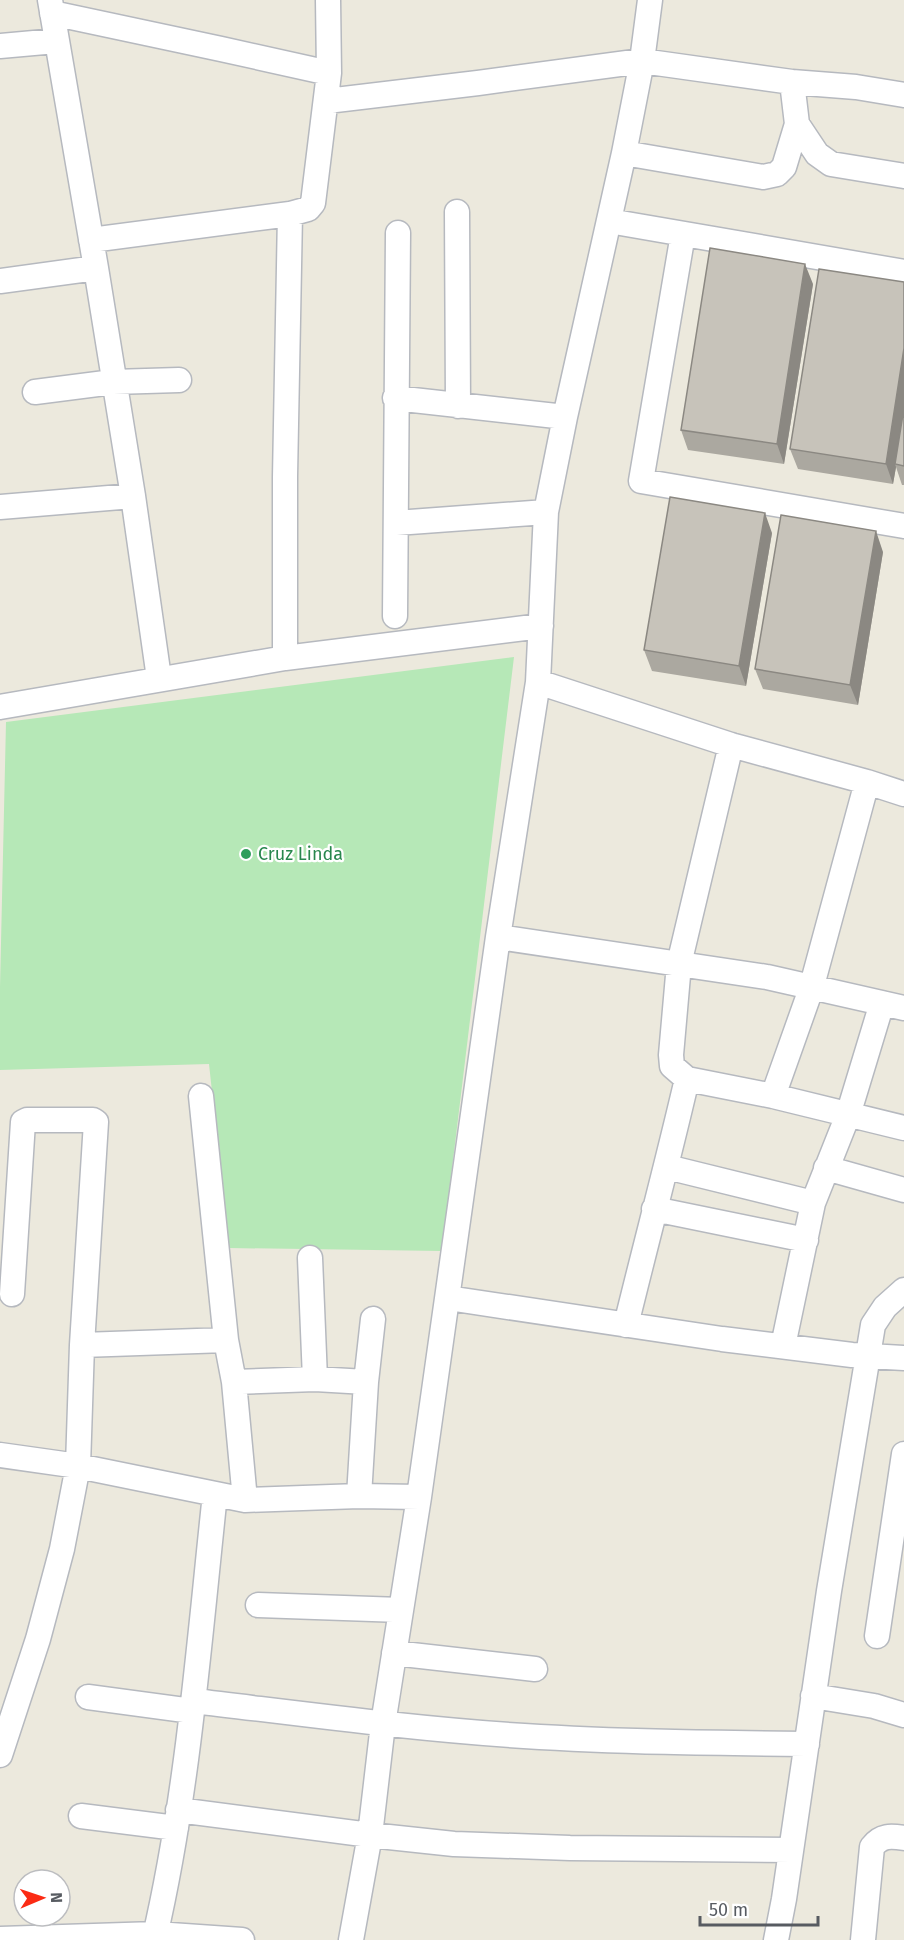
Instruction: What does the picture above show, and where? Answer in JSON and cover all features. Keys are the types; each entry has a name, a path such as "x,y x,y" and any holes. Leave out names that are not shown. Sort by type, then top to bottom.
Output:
{"street":[{"path":"91,240 290,214 308,209 313,203 327,101 328,0"},
{"path":"351,1940 370,1835 383,1724 419,1497 498,938 538,682 546,512 624,153 642,61 650,0"},
{"path":"159,678 133,495 51,7 329,74"},
{"path":"0,46 56,41"},
{"path":"327,101 642,61 904,95"},
{"path":"624,153 763,177 777,174 784,167 797,124 792,82"},
{"path":"797,124 817,154 831,164 904,176"},
{"path":"457,212 458,406"},
{"path":"285,658 285,477 290,214"},
{"path":"609,221 904,272"},
{"path":"395,616 398,233"},
{"path":"683,234 641,481 904,526"},
{"path":"0,281 96,268"},
{"path":"35,392 113,382 179,380"},
{"path":"395,398 565,417"},
{"path":"0,507 133,495"},
{"path":"396,523 546,512"},
{"path":"0,706 285,658 541,626"},
{"path":"538,682 731,745 904,794"},
{"path":"731,745 679,964 672,1066 687,1079 773,1096 904,1128"},
{"path":"773,1096 811,988 867,782"},
{"path":"498,938 766,977 893,1006 813,1203 783,1346"},
{"path":"626,1325 687,1079"},
{"path":"201,1096 226,1340 234,1382 245,1500"},
{"path":"0,1755 38,1639 62,1549 78,1466 82,1345 96,1122 90,1120 27,1120 23,1122 10,1155 12,1294"},
{"path":"667,1167 813,1203"},
{"path":"826,1168 904,1190"},
{"path":"654,1209 806,1240"},
{"path":"310,1258 315,1379"},
{"path":"776,1940 867,1355 873,1325 878,1316 904,1290"},
{"path":"448,1298 783,1346 852,1355 904,1358"},
{"path":"359,1496 366,1382 373,1319"},
{"path":"82,1345 226,1340"},
{"path":"234,1382 315,1379 366,1382"},
{"path":"877,1636 898,1539 904,1454"},
{"path":"0,1455 78,1466 245,1500 359,1496 419,1497"},
{"path":"155,1937 177,1819 193,1706 215,1494"},
{"path":"258,1605 401,1610"},
{"path":"394,1653 535,1669"},
{"path":"813,1696 874,1706 904,1715"},
{"path":"88,1697 525,1736 807,1744"},
{"path":"81,1816 177,1819 466,1844 570,1848 791,1850"},
{"path":"863,1940 872,1847 876,1841 886,1836 904,1838"},
{"path":"0,1940 155,1937 242,1940"}],"green space":[{"name":"Cruz Linda","path":"514,657 442,1251 229,1248 209,1064 0,1070 6,722"}],"building":[{"path":"710,248 805,264 777,444 681,430"},
{"path":"819,269 904,282 904,348 886,464 790,449"},
{"path":"904,408 904,466 895,464"},
{"path":"670,497 765,513 739,666 644,650"},
{"path":"781,515 876,531 850,685 755,669"}],"place":[{"name":"Cruz Linda","path":"246,854"}]}
